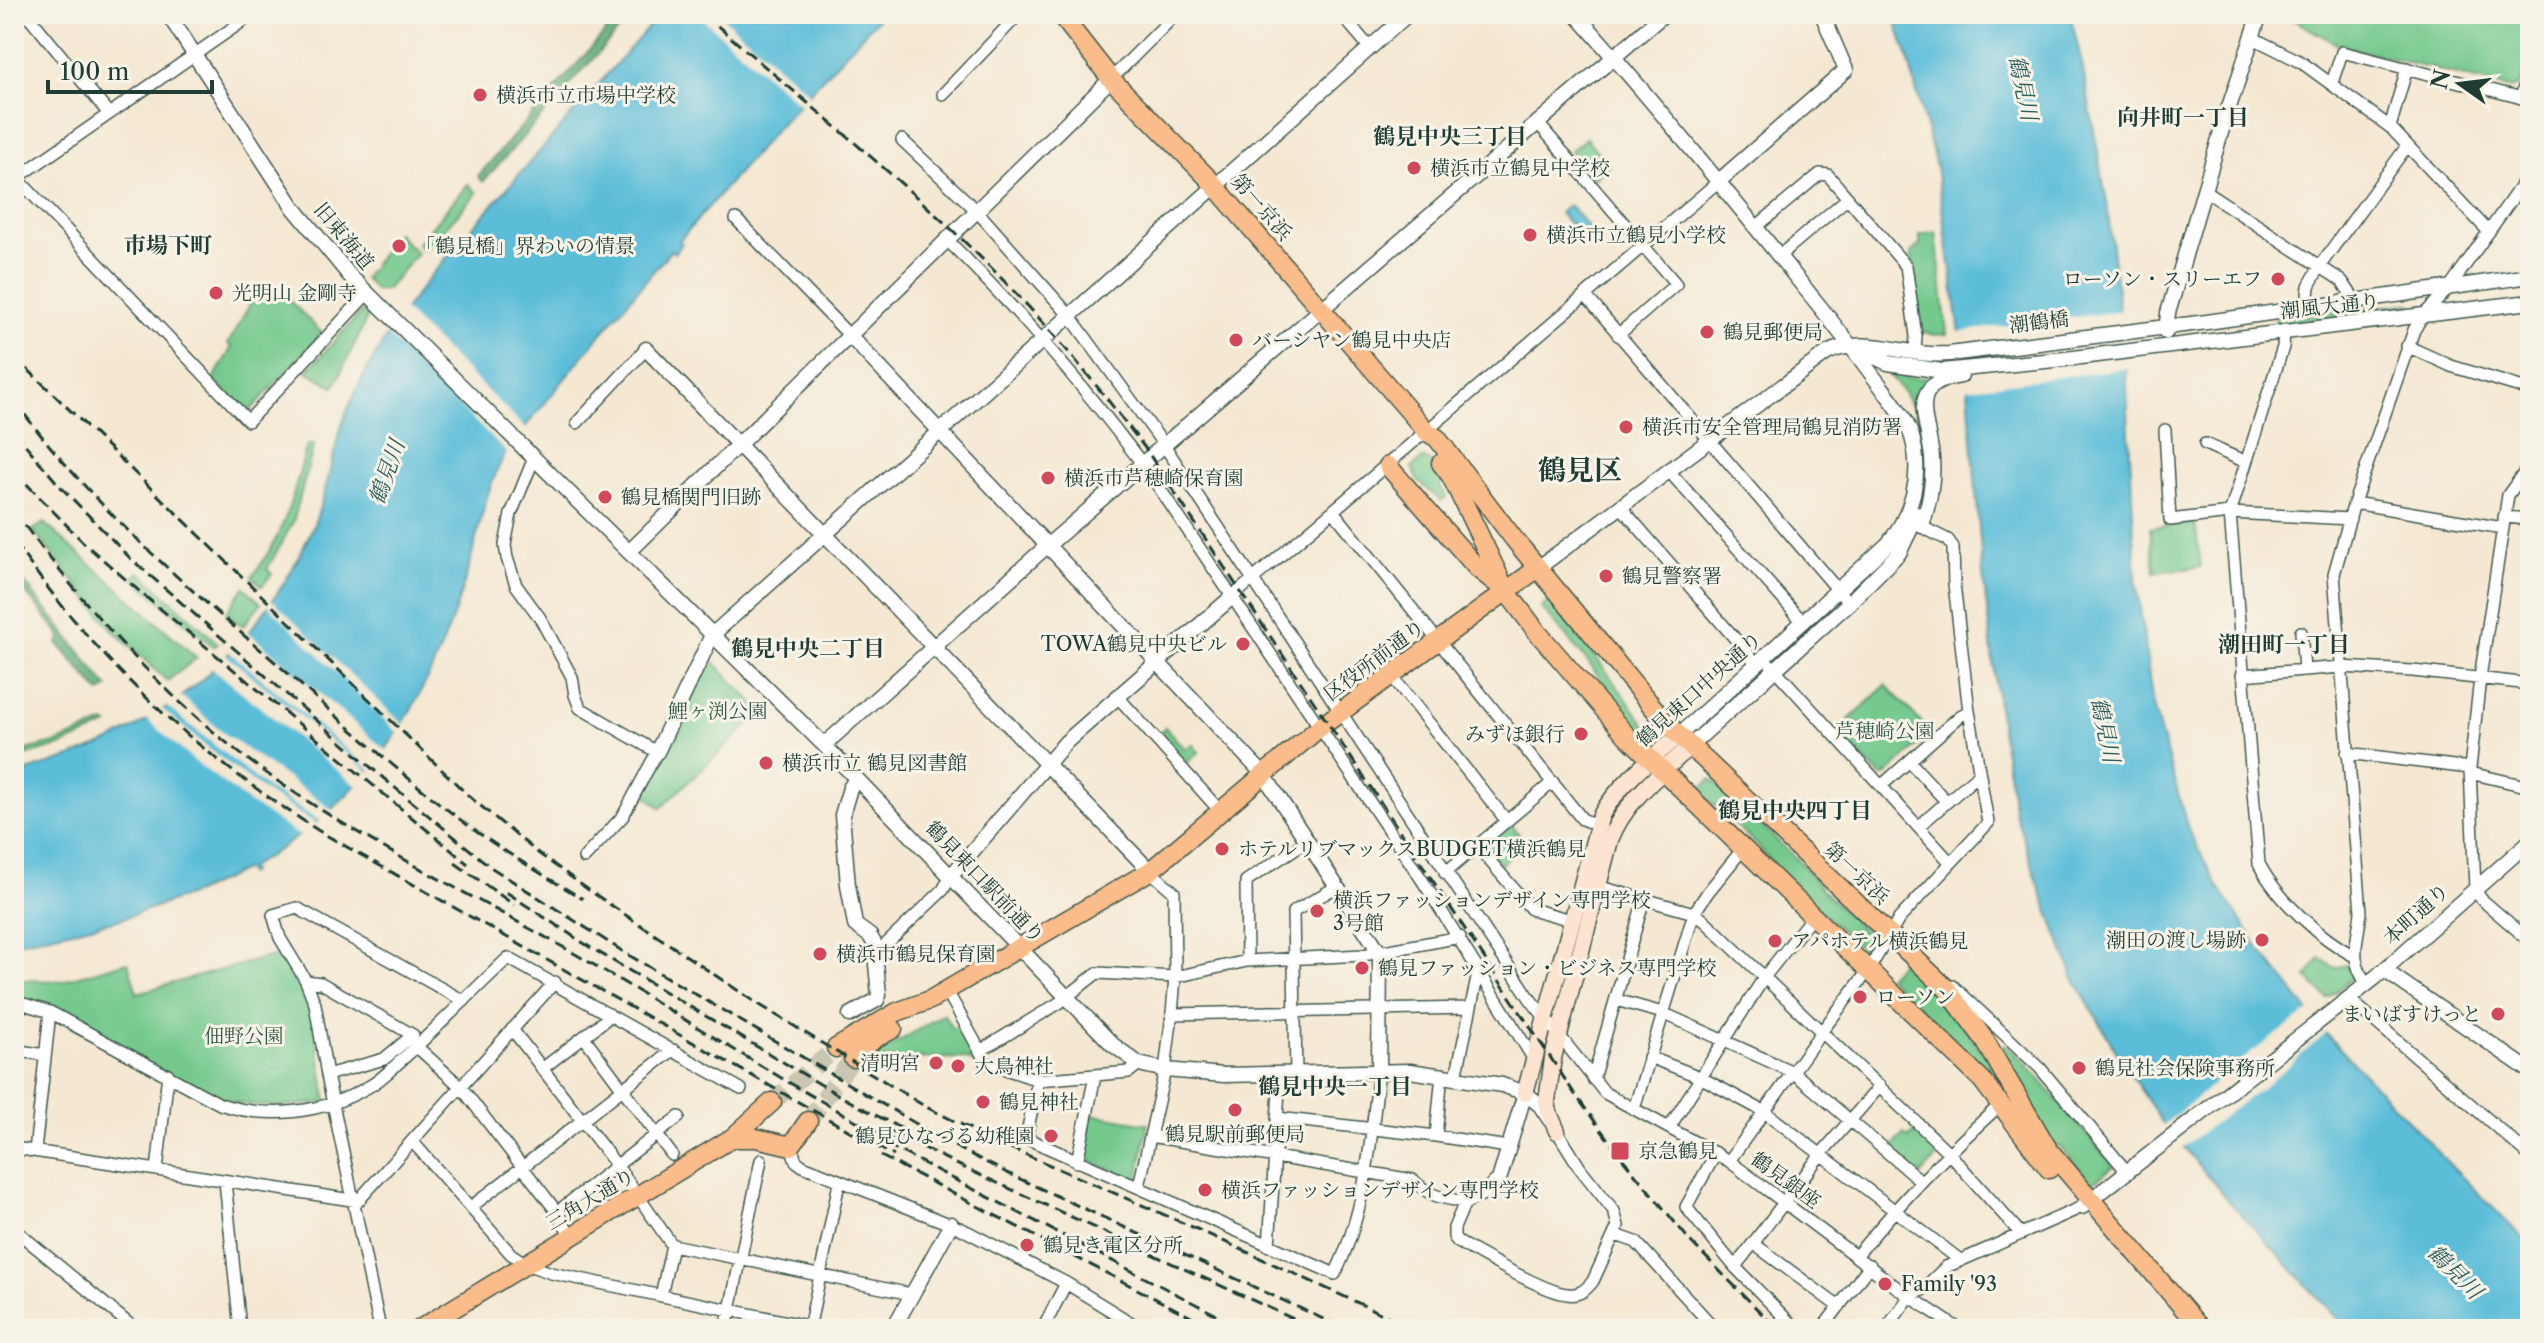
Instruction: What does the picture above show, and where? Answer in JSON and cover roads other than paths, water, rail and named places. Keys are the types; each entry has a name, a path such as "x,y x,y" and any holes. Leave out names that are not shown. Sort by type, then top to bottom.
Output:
{"main road":[{"name":"第一京浜","path":"1060,14 1111,79 1214,186 1427,432 1437,438 1646,700 1947,989 1984,1039 2036,1132 2086,1204 2186,1329"},
{"name":"第一京浜","path":"1427,432 1429,446 1451,476 1506,591 1538,633 1627,736 1982,1080 2033,1150 2201,1329"},
{"path":"1388,466 1477,568 1506,591"},
{"name":"区役所前通り","path":"836,1048 897,1012 919,1006 947,991 1150,871 1319,728 1538,568"},
{"name":"鶴見東口中央通り","path":"1557,1131 1547,1101 1589,884 1596,825 1608,802 1685,740"},
{"name":"鶴見東口中央通り","path":"1525,1093 1571,920 1621,815 1657,765"},
{"name":"区役所前通り","path":"853,1058 874,1039 902,1024 919,1006"},
{"path":"1525,1093 1538,1084 1553,1058"},
{"path":"732,1138 772,1102"},
{"path":"732,1138 756,1138 791,1146 808,1121"},
{"name":"三角大通り","path":"420,1329 732,1138"}],"street":[{"path":"27,14 109,114"},
{"name":"旧東海道","path":"168,14 294,208 367,294 531,455"},
{"path":"253,14 17,178 248,421 367,294"},
{"path":"943,94 1019,14"},
{"path":"629,552 1176,14"},
{"path":"1341,14 1370,48"},
{"path":"584,858 623,816 712,635 1408,14"},
{"name":"鶴見東口中央通り","path":"1576,14 1719,181 1853,347 1893,400 1911,435 1916,478 1903,524 1888,544 1760,661 1685,740"},
{"path":"824,745 1047,546 1664,14"},
{"path":"875,949 881,949 943,890 951,876 1066,742 1846,70 1822,14"},
{"path":"2165,345 2168,313 2260,14"},
{"path":"2251,37 2301,62 2390,127 2489,232"},
{"path":"2332,83 2342,52 2526,99 2530,66"},
{"path":"2390,127 2407,68"},
{"path":"1537,122 1676,284 1618,335"},
{"name":"鶴見銀座","path":"902,140 976,210 1070,316 1164,445 1531,1000 1605,1093 1729,1161 1959,1329"},
{"path":"2407,146 2319,267 2309,286 2307,306 2321,311 2412,300 2419,305 2422,317"},
{"path":"2367,984 2356,970 2354,956 2361,912 2334,574 2354,503 2407,346 2422,317 2449,288 2530,173"},
{"path":"1756,227 1820,174 1828,175 1906,266 1916,336 1915,351"},
{"path":"2204,190 2348,287 2354,299"},
{"path":"1779,256 1848,198"},
{"path":"736,219 1264,775 1380,953 1379,1070 1366,1172 1350,1244 1335,1274 1026,1138 1038,1080"},
{"path":"946,239 1044,340 1108,416 1143,464 1460,937 1533,1058"},
{"name":"潮風大通り","path":"2135,331 2530,276"},
{"path":"2449,288 2453,297 2461,303 2530,294"},
{"path":"1585,295 1849,603"},
{"name":"潮風大通り","path":"2134,349 2530,302"},
{"path":"2166,326 2177,334 2239,326 2268,332"},
{"path":"2284,330 2283,347 2230,513 2259,864 2268,881 2313,926 2335,946 2354,956"},
{"name":"潮鶴橋","path":"1853,347 1873,346 1949,354 2135,331"},
{"path":"2407,346 2451,366 2530,390"},
{"name":"潮鶴橋","path":"1853,347 1888,363 1952,374 2134,349"},
{"name":"区役所前通り","path":"1538,568 1827,353 1853,347"},
{"path":"577,423 646,349 1150,871 1174,892 1172,1014 1165,1070 1139,1186"},
{"name":"鶴見東口中央通り","path":"1685,740 1775,670 1849,603 1899,553 1910,533 1921,500 1923,450 1913,420 1899,393 1883,374 1862,359"},
{"path":"1899,553 1912,543 1922,527 1931,495 1932,456 1923,404 1933,386 1952,374"},
{"path":"2165,430 2170,520 2230,513 2350,519"},
{"path":"2205,444 2246,462"},
{"path":"531,455 511,514 505,545 511,572 572,677 580,708 657,752"},
{"name":"鶴見東口駅前通り","path":"531,455 824,745 1112,1044 1139,1064 1165,1070 1224,1075 1379,1070 1449,1076 1502,1085 1525,1093"},
{"path":"2530,465 2508,495 2480,678 2470,771 2475,889 2481,899 2530,941"},
{"path":"1668,470 1803,622"},
{"path":"2354,503 2504,522 2530,519"},
{"path":"1620,506 1760,661 1775,670 1951,863"},
{"path":"1333,511 1582,819 1613,832"},
{"path":"1729,1161 1868,971 1899,919 1988,823 1955,601 1953,547 1948,540 1922,527"},
{"path":"2301,632 2304,669"},
{"path":"2242,675 2341,667 2530,684"},
{"path":"1391,675 1506,820"},
{"path":"1118,697 1221,812"},
{"path":"1881,786 1969,711"},
{"path":"2347,753 2470,771 2530,787"},
{"path":"1909,761 1946,801"},
{"path":"1918,827 1979,774"},
{"path":"850,1015 878,997 873,939 854,924 847,872 842,815 847,794 856,779"},
{"path":"1424,883 1444,872 1553,782"},
{"path":"1247,961 1246,881 1308,840"},
{"name":"本町通り","path":"2086,1204 2367,984 2530,841"},
{"path":"1477,846 1531,909 1571,920"},
{"path":"1634,1109 1694,913 1742,850"},
{"path":"1589,884 1694,913 1765,976 1948,1152 2021,1234"},
{"path":"1296,1074 1293,912 1338,886"},
{"path":"1593,1079 1644,899"},
{"path":"380,1329 315,1004 306,981 280,938 273,915 297,908 464,1001"},
{"path":"1669,1128 1765,976 1812,917"},
{"path":"980,1051 1067,997 1097,973 1175,977 1247,961 1380,953 1460,937"},
{"path":"1905,949 1955,988 2040,1068 2128,1173"},
{"path":"14,1001 50,1012 220,1104 245,1111 282,1113 334,1104 371,1086 508,958 741,1089"},
{"path":"1436,1136 1479,969"},
{"path":"2384,970 2530,1071"},
{"path":"306,981 321,983 413,1035 384,1059 327,1075"},
{"path":"14,1148 358,1201 555,982"},
{"path":"947,991 985,1062 1038,1080 1129,1072 1139,1064"},
{"path":"2348,998 2530,1156"},
{"path":"1616,1000 1663,1013 1793,1072 1921,1181"},
{"path":"1172,1014 1470,1008"},
{"path":"35,1151 50,1012"},
{"path":"542,1069 609,1014"},
{"path":"512,1029 617,1166 672,1245 911,1294"},
{"path":"584,1037 672,1155"},
{"path":"416,1046 461,1087 557,1212 571,1236"},
{"path":"14,1050 45,1055"},
{"path":"471,1207 673,1050"},
{"path":"1649,1057 1700,1077 1765,1112 1960,1260"},
{"path":"157,1170 168,1074"},
{"path":"1269,1246 1280,1075"},
{"path":"1077,1162 1095,1076"},
{"path":"1735,1267 1821,1154 1880,1086"},
{"path":"1150,1136 1413,1180 1438,1199 1465,1202 1499,1180 1525,1093 1540,1105 1580,1168 1614,1211 1618,1226 1587,1289 1578,1294 1567,1294 1556,1292 1458,1242 1454,1237 1454,1228 1465,1202"},
{"path":"1857,1255 1948,1152 2000,1105"},
{"path":"557,1212 679,1117"},
{"path":"1277,1118 1508,1147"},
{"path":"412,1141 511,1254 526,1264 551,1273 814,1328 820,1275 838,1188"},
{"path":"791,1146 796,1161 803,1166 951,1224 1066,1283 1141,1329"},
{"path":"1716,1153 1686,1207 1735,1267 1796,1329"},
{"path":"726,1329 761,1160"},
{"path":"225,1181 240,1329"},
{"path":"1886,1329 1910,1296 1922,1290 1946,1267 2086,1204"},
{"path":"893,1329 951,1224"},
{"path":"14,1229 135,1329"},
{"path":"1616,1235 1636,1242 1715,1329"},
{"path":"1754,1244 1839,1307"},
{"path":"661,1296 672,1245"},
{"path":"1822,1329 1870,1265"},
{"path":"1043,1329 1066,1283"}],"water":[{"name":"鶴見川","path":"660,14 882,14 776,129 679,241 682,244 674,253 671,250 511,445 492,482 467,573 434,664 390,744 362,779 330,811 293,840 250,867 248,874 245,869 198,892 118,920 14,943 14,775 91,749 148,720 208,675 258,620 280,590 314,524 348,408 389,333 444,261"},
{"name":"鶴見川","path":"1893,14 2070,14 2107,203 2126,370 2136,579 2153,706 2189,832 2217,885 2259,948 2327,1035 2530,1245 2530,1329 2347,1329 2231,1203 2161,1121 2074,978 2015,813 2001,731 1982,566 1968,389 1936,166 1908,58"},
{"path":"1569,205 1596,236 1587,244 1560,213"}],"tunnel":[{"path":"772,1102 836,1048"},
{"path":"808,1121 853,1058"}],"railway":[{"path":"704,14 895,178 969,246 1041,321 1094,383 1145,448 1574,1093 1618,1153 1691,1242 1777,1329"},
{"path":"14,356 471,798 590,891 755,1002 926,1107 997,1142 1391,1318"},
{"path":"14,400 104,507 204,601 445,808 498,846 583,899"},
{"path":"14,431 58,484 131,559 492,868 627,954 952,1145 1345,1329"},
{"path":"14,471 85,544 146,597 468,864"},
{"path":"14,511 73,587 135,658 204,723 279,782 388,850 577,955 777,1075 900,1144"},
{"path":"14,542 82,629 117,668 192,739 277,803 324,834 894,1156"},
{"path":"455,863 514,905"},
{"path":"506,892 588,946 840,1096 904,1130"},
{"path":"891,1131 1315,1329"},
{"path":"886,1144 1244,1329"},
{"path":"881,1156 1214,1329"}],"place":[{"name":"横浜市立市場中学校","path":"480,95"},
{"name":"横浜市立鶴見中学校","path":"1414,168"},
{"name":"横浜市立鶴見小学校","path":"1530,235"},
{"name":"「鶴見橋」界わいの情景","path":"399,246"},
{"name":"ローソン・スリーエフ","path":"2278,279"},
{"name":"光明山 金剛寺","path":"216,293"},
{"name":"鶴見郵便局","path":"1707,332"},
{"name":"バーシヤン鶴見中央店","path":"1236,340"},
{"name":"横浜市安全管理局鶴見消防署","path":"1626,427"},
{"name":"横浜市芦穂崎保育園","path":"1048,478"},
{"name":"鶴見橋関門旧跡","path":"605,497"},
{"name":"鶴見警察署","path":"1606,576"},
{"name":"TOWA鶴見中央ビル","path":"1243,644"},
{"name":"みずほ銀行","path":"1581,734"},
{"name":"横浜市立 鶴見図書館","path":"766,763"},
{"name":"ホテルリブマックスBUDGET横浜鶴見","path":"1222,849"},
{"name":"横浜ファッションデザイン専門学校 3号館","path":"1317,911"},
{"name":"潮田の渡し場跡","path":"2262,940"},
{"name":"アパホテル横浜鶴見","path":"1775,941"},
{"name":"横浜市鶴見保育園","path":"820,954"},
{"name":"鶴見ファッション・ビジネス専門学校","path":"1362,968"},
{"name":"ローソン","path":"1860,997"},
{"name":"まいばすけっと","path":"2498,1014"},
{"name":"清明宮","path":"936,1063"},
{"name":"大鳥神社","path":"958,1066"},
{"name":"鶴見社会保険事務所","path":"2079,1068"},
{"name":"鶴見神社","path":"983,1102"},
{"name":"鶴見駅前郵便局","path":"1235,1110"},
{"name":"鶴見ひなづる幼稚園","path":"1051,1136"},
{"name":"京急鶴見","path":"1620,1151"},
{"name":"横浜ファッションデザイン専門学校","path":"1205,1190"},
{"name":"鶴見き電区分所","path":"1027,1245"},
{"name":"Family '93","path":"1885,1284"}],"district":[{"name":"向井町一丁目","path":"2183,117"},
{"name":"鶴見中央三丁目","path":"1450,136"},
{"name":"市場下町","path":"168,245"},
{"name":"鶴見区","path":"1580,470"},
{"name":"潮田町一丁目","path":"2284,644"},
{"name":"鶴見中央二丁目","path":"808,648"},
{"name":"鶴見中央四丁目","path":"1795,810"},
{"name":"鶴見中央一丁目","path":"1335,1086"}],"park label":[{"name":"鯉ヶ渕公園","path":"718,711"},
{"name":"芦穂崎公園","path":"1885,731"},
{"name":"佃野公園","path":"244,1036"}]}
